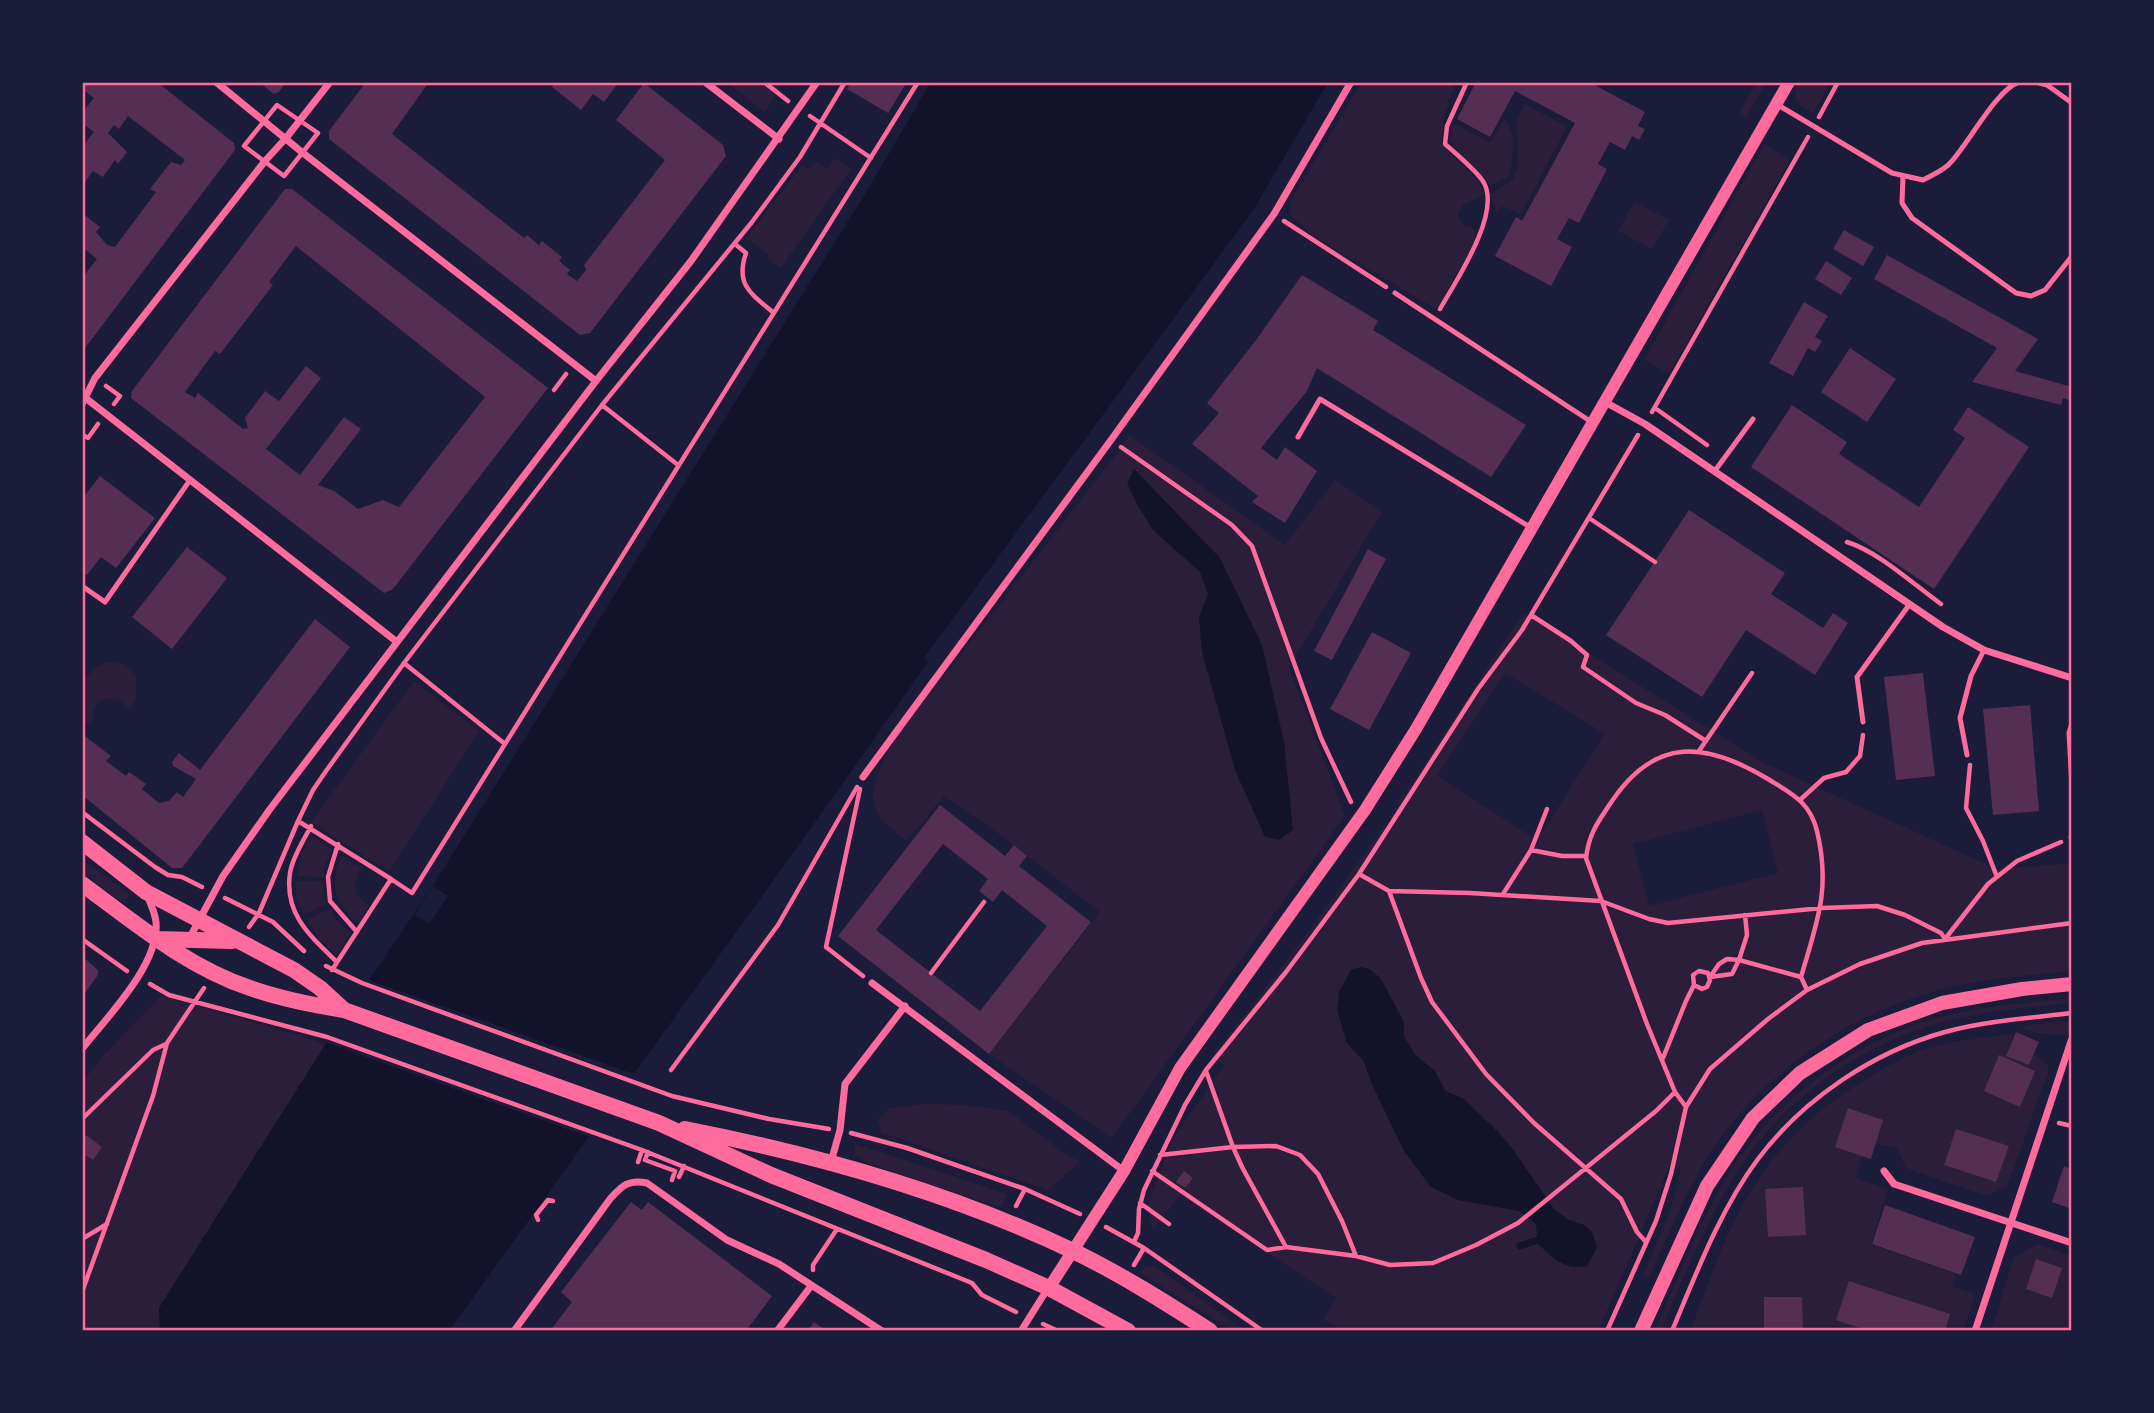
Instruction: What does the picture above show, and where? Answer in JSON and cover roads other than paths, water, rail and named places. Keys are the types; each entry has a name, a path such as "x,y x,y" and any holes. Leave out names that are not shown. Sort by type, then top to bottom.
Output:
{"highway":[{"path":"82,842 146,892 293,970 320,988 344,1010"},
{"path":"82,884 155,939 189,960 248,988 310,1005 344,1010 659,1123 771,1175 968,1252 1049,1288 1128,1331"},
{"path":"155,939 238,941"},
{"path":"659,1123 779,1147 966,1206 1073,1251 1142,1288 1210,1331"}],"main road":[{"path":"1641,1331 1707,1186 1753,1118 1800,1073 1868,1030 1942,1003 2022,989 2072,984"}],"street":[{"path":"216,82 596,381"},
{"path":"330,82 95,378 84,400 397,642"},
{"path":"705,82 779,139"},
{"path":"189,960 189,940 198,920 270,809 596,381 691,261 817,82"},
{"path":"863,777 1274,214 1351,82"},
{"path":"1021,1331 1124,1171 1180,1068 1359,818 1450,673 1789,82"},
{"path":"1605,402 1645,425 1909,605 1984,650 2072,678"},
{"path":"82,1049 137,978 155,939 156,921 146,892"},
{"path":"872,983 1124,1171"},
{"path":"831,1162 840,1130 845,1084 905,1006"},
{"path":"1975,1331 2071,1041"},
{"path":"1884,1171 1894,1184 2072,1243"},
{"path":"514,1331 617,1191 624,1184 636,1181 647,1183 727,1240 779,1264 881,1331"},
{"path":"777,1331 811,1286"}],"lane":[{"path":"1777,104 1892,173 1923,180 1950,165 2000,98 2013,84 2019,82"},
{"path":"2036,82 2047,85 2072,103"},
{"path":"1903,176 1902,203 1912,218 2016,293 2031,296 2045,290 2072,256"},
{"path":"1395,293 1593,423"},
{"path":"1298,437 1320,399 1532,529"},
{"path":"1714,472 1753,419"},
{"path":"82,586 105,602 190,480"},
{"path":"1863,722 1857,677 1909,605"},
{"path":"1967,755 1960,718 1971,676 1984,650"},
{"path":"2072,723 2069,733 2072,787"}],"waterway":[{"path":"1520,1246 1538,1240"}]}
